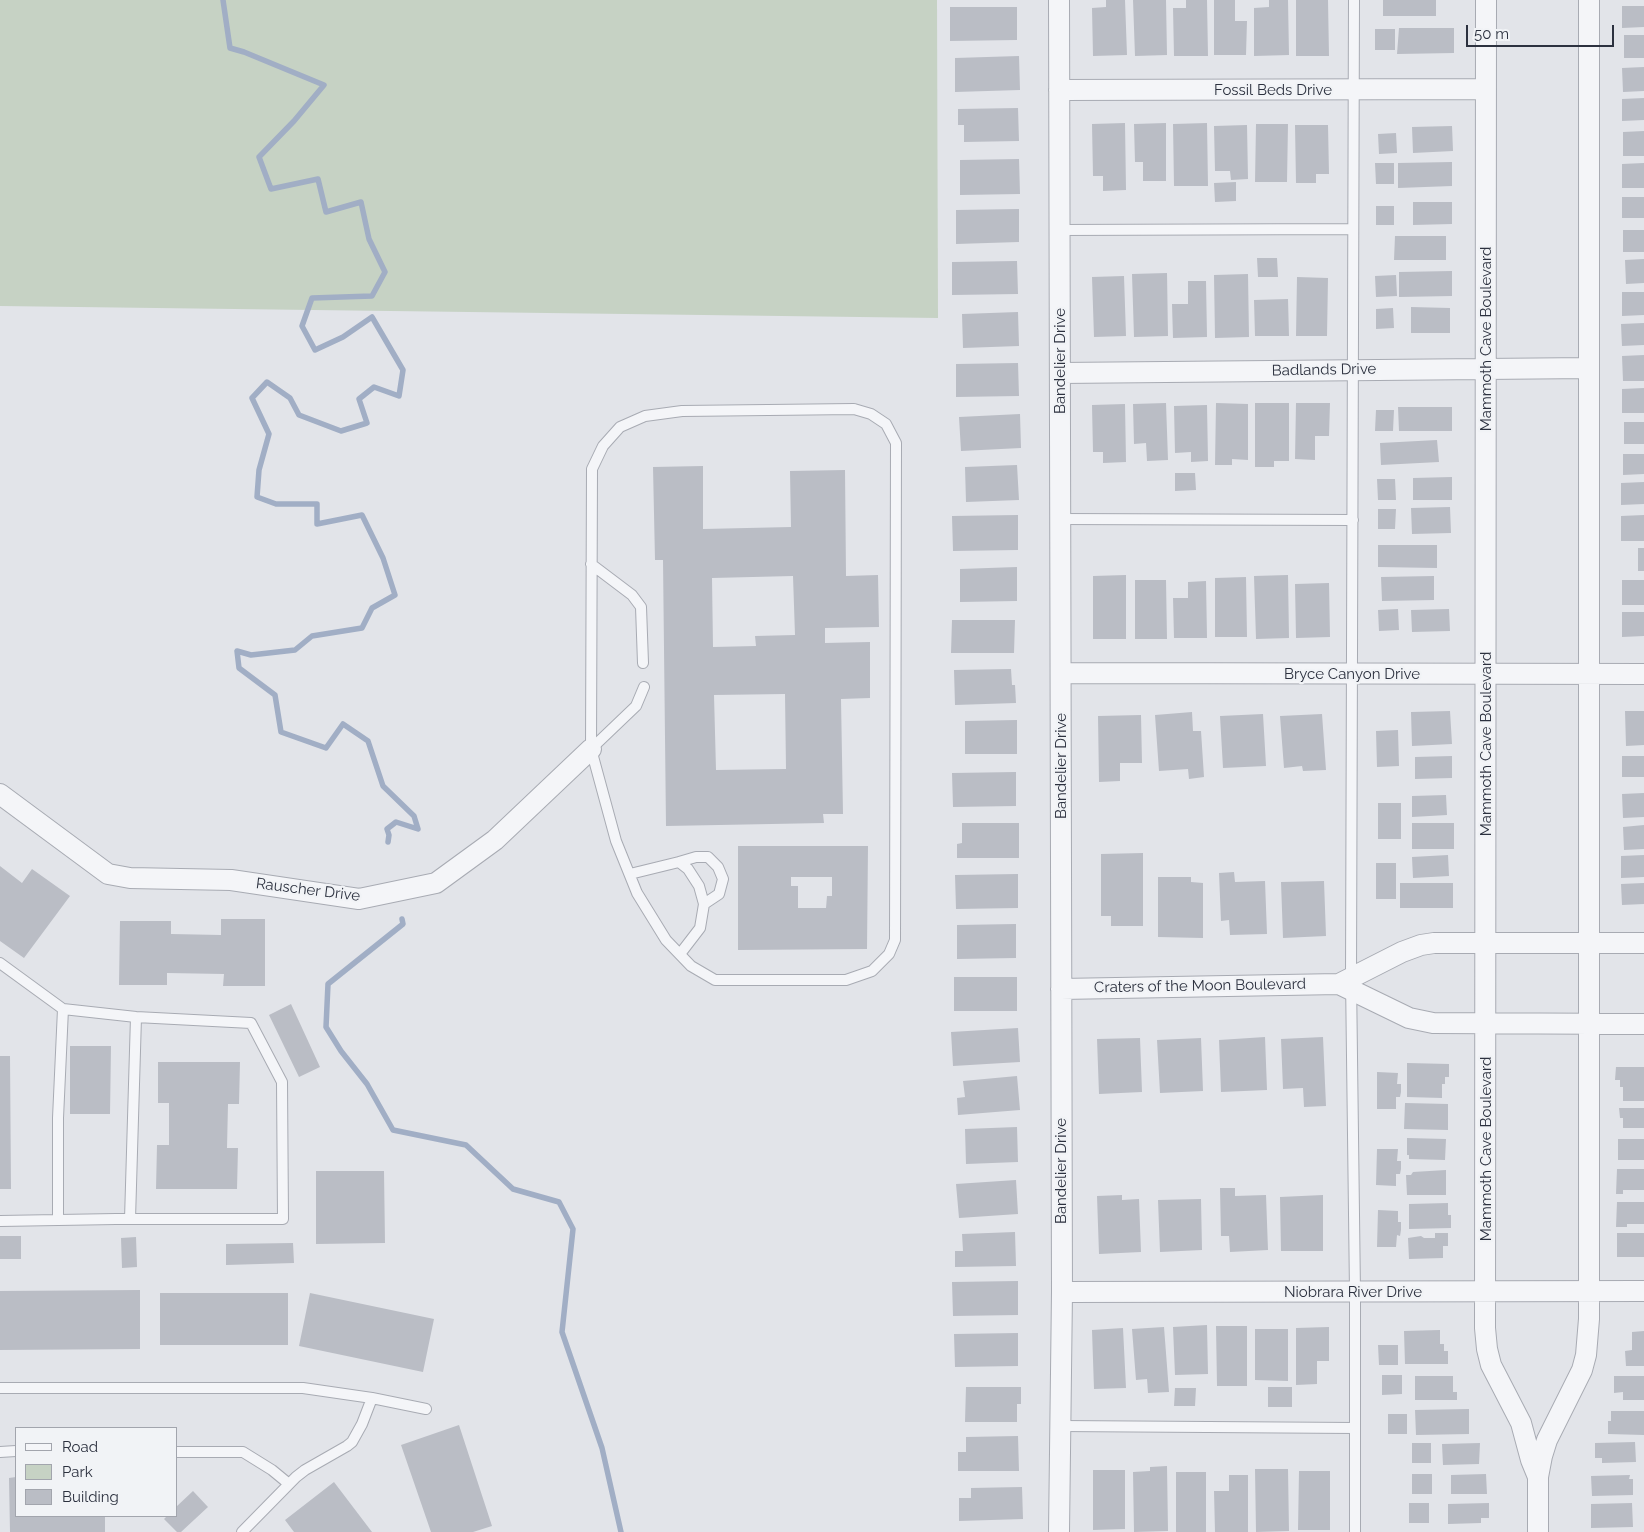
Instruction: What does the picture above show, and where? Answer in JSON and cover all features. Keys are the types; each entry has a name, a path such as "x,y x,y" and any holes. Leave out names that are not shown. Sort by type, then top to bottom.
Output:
{"street":[{"name":"Bandelier Drive","path":"1059,0 1062,1292 1059,1532"},
{"name":"Mammoth Cave Boulevard","path":"1486,0 1485,1328 1488,1357 1521,1423 1531,1460 1538,1477"},
{"name":"Mammoth Cave Boulevard","path":"1538,1532 1538,1477 1542,1456 1547,1440 1575,1384 1586,1355 1588,1341 1589,0"},
{"name":"Fossil Beds Drive","path":"1059,90 1486,88"},
{"name":"Badlands Drive","path":"1060,373 1589,368"},
{"name":"Bryce Canyon Drive","path":"1060,674 1644,674"},
{"name":"Rauscher Drive","path":"0,794 108,874 130,878 231,880 359,899 436,883 495,840 591,748"},
{"name":"Craters of the Moon Boulevard","path":"1061,989 1348,984 1402,952 1434,943 1644,943"},
{"name":"Craters of the Moon Boulevard","path":"1348,984 1394,1011 1433,1024 1644,1024"},
{"name":"Niobrara River Drive","path":"1062,1292 1644,1291"}],"lane":[{"path":"1354,0 1353,520 1348,984 1355,1292 1355,1532"},
{"path":"1060,230 1353,229"},
{"path":"854,409 871,414 886,424 896,443 895,940 889,954 872,971 846,980 715,980 691,966 666,940 637,893 616,841 591,748 592,469 603,446 620,427 645,416 682,411 854,409"},
{"path":"1060,519 1353,520"},
{"path":"591,564 632,595 641,608 643,663"},
{"path":"591,748 636,706 644,688"},
{"path":"630,874 696,857 708,858 718,867 723,879 719,894 704,904"},
{"path":"679,862 688,870 699,886 704,904 700,928 680,954"},
{"path":"0,963 63,1009 136,1017 251,1023 282,1082 283,1219 130,1218 0,1221"},
{"path":"58,1220 58,1118 63,1009"},
{"path":"130,1218 136,1017"},
{"path":"0,1388 303,1388 372,1398 426,1409"},
{"path":"242,1532 305,1470 352,1442 362,1424 372,1398"},
{"path":"1060,1426 1355,1428"},
{"path":"0,1452 15,1452"},
{"path":"178,1452 243,1452 272,1470 289,1484"}],"green space":[{"path":"0,0 937,0 938,318 0,306"}],"building":[{"path":"1106,0 1125,0 1127,55 1093,56 1092,8 1106,7"},
{"path":"1133,0 1166,0 1167,55 1135,56"},
{"path":"1186,0 1207,0 1208,56 1174,56 1173,8 1186,8"},
{"path":"1214,0 1235,0 1235,21 1247,21 1246,55 1214,55"},
{"path":"1269,0 1288,0 1289,55 1254,56 1254,8 1269,7"},
{"path":"1296,0 1328,0 1329,56 1296,56"},
{"path":"1383,0 1436,0 1436,16 1383,16"},
{"path":"1622,6 1644,6 1644,27 1622,28"},
{"path":"950,7 1017,7 1017,40 950,41"},
{"path":"1399,28 1454,28 1454,53 1397,54"},
{"path":"1375,29 1395,29 1395,50 1375,50"},
{"path":"1624,35 1644,35 1644,58 1624,58"},
{"path":"1019,56 1020,90 955,92 955,58"},
{"path":"1644,67 1644,91 1623,92 1622,68"},
{"path":"1644,98 1644,120 1622,121 1622,99"},
{"path":"1018,108 1019,141 964,142 964,125 958,125 958,109"},
{"path":"1125,123 1126,190 1103,191 1103,176 1093,176 1092,124"},
{"path":"1166,123 1166,181 1143,181 1143,162 1135,162 1134,124"},
{"path":"1207,123 1208,186 1174,186 1173,124"},
{"path":"1256,124 1288,124 1287,182 1255,182"},
{"path":"1247,125 1248,179 1231,180 1230,171 1215,171 1214,126"},
{"path":"1295,125 1328,125 1329,174 1316,174 1316,183 1296,183"},
{"path":"1452,126 1453,151 1413,153 1412,127"},
{"path":"1644,131 1644,156 1623,156 1623,132"},
{"path":"1396,133 1397,153 1379,154 1378,134"},
{"path":"1019,159 1020,194 960,195 960,160"},
{"path":"1452,162 1452,186 1398,188 1398,163"},
{"path":"1375,163 1394,163 1394,184 1376,184"},
{"path":"1644,163 1644,188 1622,188 1622,164"},
{"path":"1236,182 1236,201 1215,202 1214,183"},
{"path":"1622,197 1644,197 1644,218 1622,218"},
{"path":"1413,202 1452,202 1452,224 1413,225"},
{"path":"1376,206 1394,206 1394,225 1376,225"},
{"path":"1019,209 1019,242 956,244 956,210"},
{"path":"1623,230 1644,230 1644,252 1623,252"},
{"path":"1395,236 1446,236 1446,260 1394,260"},
{"path":"1257,258 1277,258 1278,277 1258,277"},
{"path":"1644,259 1644,283 1626,284 1625,260"},
{"path":"1017,261 1018,294 952,295 952,262"},
{"path":"1452,271 1452,296 1399,297 1399,272"},
{"path":"1167,273 1168,336 1134,337 1132,274"},
{"path":"1248,274 1249,337 1215,338 1214,275"},
{"path":"1396,275 1397,296 1376,297 1375,276"},
{"path":"1124,276 1126,336 1094,337 1092,277"},
{"path":"1297,277 1328,278 1327,336 1296,336"},
{"path":"1188,281 1206,281 1207,337 1173,338 1172,304 1188,304"},
{"path":"1622,292 1644,292 1644,315 1622,316"},
{"path":"1288,299 1289,336 1255,336 1254,300"},
{"path":"1411,307 1450,308 1450,333 1411,333"},
{"path":"1393,308 1394,328 1376,329 1376,309"},
{"path":"1018,312 1019,346 963,348 962,314"},
{"path":"1644,323 1644,345 1622,346 1621,324"},
{"path":"1644,355 1644,381 1623,381 1622,356"},
{"path":"1018,363 1019,396 956,397 956,364"},
{"path":"1644,388 1644,413 1622,413 1622,389"},
{"path":"1166,403 1168,460 1147,461 1146,443 1134,444 1133,404"},
{"path":"1216,403 1248,404 1248,460 1232,459 1232,465 1215,465"},
{"path":"1255,403 1289,403 1289,461 1274,461 1274,467 1255,467"},
{"path":"1296,403 1330,403 1329,436 1315,436 1315,460 1295,459"},
{"path":"1125,404 1126,462 1103,463 1103,452 1093,452 1092,405"},
{"path":"1207,405 1208,461 1191,462 1191,452 1175,453 1174,406"},
{"path":"1398,407 1452,407 1452,431 1399,431"},
{"path":"1376,410 1394,410 1393,431 1375,431"},
{"path":"1020,414 1021,448 961,451 959,417"},
{"path":"1624,422 1644,422 1644,444 1624,444"},
{"path":"1437,440 1439,462 1381,465 1380,443"},
{"path":"1623,454 1644,454 1644,474 1623,475"},
{"path":"1017,465 1019,500 966,502 965,467"},
{"path":"703,466 703,529 791,527 790,471 845,470 846,576 878,575 879,627 825,628 825,643 870,642 870,698 841,699 843,814 823,814 824,823 666,826 663,560 655,560 653,467","holes":["793,576 795,635 755,636 756,646 713,647 712,578","785,694 786,769 716,770 714,695"]},
{"path":"1175,473 1195,473 1196,490 1175,491"},
{"path":"1452,477 1452,500 1413,500 1413,478"},
{"path":"1377,479 1395,479 1396,500 1378,500"},
{"path":"1644,482 1644,504 1621,505 1621,483"},
{"path":"1450,507 1451,533 1412,534 1411,508"},
{"path":"1378,509 1396,509 1395,529 1378,529"},
{"path":"1018,515 1018,550 953,551 952,516"},
{"path":"1644,515 1644,541 1621,541 1621,516"},
{"path":"1378,545 1437,545 1437,568 1378,567"},
{"path":"1638,548 1644,548 1644,571 1638,571"},
{"path":"1017,567 1017,601 960,602 960,569"},
{"path":"1126,575 1126,639 1093,639 1093,576"},
{"path":"1288,575 1289,638 1256,639 1254,576"},
{"path":"1434,576 1434,600 1382,601 1381,577"},
{"path":"1246,577 1247,637 1215,637 1215,578"},
{"path":"1135,580 1166,580 1167,639 1135,639"},
{"path":"1622,580 1644,580 1644,605 1622,605"},
{"path":"1206,581 1207,638 1174,638 1173,598 1188,598 1188,582"},
{"path":"1329,583 1330,637 1296,638 1295,584"},
{"path":"1398,609 1399,630 1379,631 1378,610"},
{"path":"1449,609 1450,631 1412,632 1411,610"},
{"path":"1622,612 1644,612 1644,636 1622,637"},
{"path":"952,620 1015,620 1014,653 951,653"},
{"path":"1011,669 1012,685 1015,685 1016,703 955,705 954,670"},
{"path":"1450,711 1452,744 1412,746 1411,712"},
{"path":"1625,711 1644,711 1644,745 1626,746"},
{"path":"1192,712 1193,731 1201,731 1204,777 1189,779 1188,769 1159,771 1155,715"},
{"path":"1263,714 1266,766 1223,768 1220,716"},
{"path":"1322,714 1326,770 1303,771 1302,766 1284,768 1280,716"},
{"path":"1141,715 1142,763 1120,763 1120,781 1099,782 1098,716"},
{"path":"1017,720 1017,754 965,754 965,721"},
{"path":"1398,730 1399,766 1377,767 1376,731"},
{"path":"1452,756 1452,778 1415,779 1415,757"},
{"path":"1622,756 1644,756 1644,777 1622,777"},
{"path":"1016,772 1016,806 953,807 952,773"},
{"path":"1644,793 1644,817 1623,818 1622,794"},
{"path":"1446,795 1447,815 1412,817 1412,796"},
{"path":"1378,803 1401,803 1401,839 1378,839"},
{"path":"962,823 1019,823 1019,858 957,858 957,844 962,843"},
{"path":"1412,823 1454,823 1454,849 1412,849"},
{"path":"1644,825 1644,849 1624,850 1623,827"},
{"path":"738,846 868,846 867,949 738,950","holes":["791,877 832,877 832,896 827,896 826,908 798,908 798,886 791,886"]},
{"path":"1143,853 1143,926 1111,926 1111,916 1101,916 1101,854"},
{"path":"1448,855 1449,876 1413,878 1412,857"},
{"path":"1644,855 1644,877 1621,878 1621,856"},
{"path":"1376,863 1396,863 1396,899 1376,899"},
{"path":"0,866 22,883 32,869 70,896 24,958 0,941"},
{"path":"1234,872 1235,882 1265,881 1267,934 1230,935 1229,920 1221,921 1219,873"},
{"path":"1018,874 1018,908 956,909 955,875"},
{"path":"1158,877 1191,877 1191,882 1203,883 1203,938 1158,937"},
{"path":"1324,881 1326,936 1283,938 1281,882"},
{"path":"1400,883 1453,883 1453,908 1400,908"},
{"path":"1644,883 1644,904 1622,905 1621,884"},
{"path":"221,919 265,919 265,986 223,986 224,974 167,973 167,985 119,985 120,921 171,921 171,934 221,935"},
{"path":"1016,924 1016,958 957,959 957,925"},
{"path":"954,977 1017,977 1017,1011 954,1011"},
{"path":"291,1004 320,1067 299,1077 269,1015"},
{"path":"1018,1028 1020,1062 953,1066 951,1032"},
{"path":"1265,1037 1267,1090 1221,1092 1219,1040"},
{"path":"1323,1037 1326,1106 1304,1107 1303,1088 1283,1089 1281,1039"},
{"path":"1140,1038 1142,1092 1099,1094 1097,1039"},
{"path":"1201,1038 1203,1091 1160,1093 1157,1040"},
{"path":"70,1046 111,1046 110,1114 70,1114"},
{"path":"0,1056 10,1056 11,1189 0,1189"},
{"path":"158,1062 240,1062 239,1104 228,1104 227,1148 238,1148 237,1189 156,1189 157,1145 169,1145 169,1103 158,1103"},
{"path":"1407,1063 1449,1064 1449,1077 1445,1077 1445,1084 1442,1084 1442,1098 1407,1097"},
{"path":"1616,1067 1644,1067 1644,1101 1623,1101 1623,1087 1620,1087 1620,1080 1615,1080"},
{"path":"1377,1072 1398,1073 1397,1084 1401,1084 1401,1092 1400,1097 1396,1097 1396,1109 1377,1109"},
{"path":"1017,1076 1020,1110 958,1115 957,1098 965,1097 963,1081"},
{"path":"1405,1103 1448,1104 1448,1130 1404,1129"},
{"path":"1619,1108 1644,1108 1644,1128 1623,1128 1623,1118 1620,1118"},
{"path":"1017,1127 1018,1162 966,1164 965,1129"},
{"path":"1407,1138 1446,1139 1445,1160 1409,1159 1409,1155 1407,1155"},
{"path":"1618,1139 1644,1139 1644,1160 1618,1160"},
{"path":"1377,1149 1398,1149 1397,1161 1401,1161 1401,1169 1400,1174 1396,1174 1396,1186 1376,1185"},
{"path":"1617,1169 1644,1169 1644,1190 1623,1190 1623,1194 1616,1194"},
{"path":"1446,1170 1446,1195 1407,1195 1406,1175 1411,1175 1413,1172"},
{"path":"316,1171 384,1171 385,1243 316,1244"},
{"path":"1016,1180 1018,1214 959,1218 956,1184"},
{"path":"1220,1188 1235,1188 1235,1196 1266,1195 1268,1250 1230,1252 1229,1236 1221,1236"},
{"path":"1122,1195 1122,1200 1139,1199 1141,1252 1099,1254 1097,1196"},
{"path":"1323,1195 1323,1251 1281,1251 1280,1197"},
{"path":"1201,1199 1202,1250 1160,1252 1158,1200"},
{"path":"1617,1202 1644,1202 1644,1224 1627,1224 1627,1227 1616,1227"},
{"path":"1448,1203 1448,1215 1451,1215 1451,1228 1409,1229 1409,1204"},
{"path":"1378,1210 1398,1211 1398,1222 1401,1222 1401,1230 1400,1236 1397,1235 1396,1247 1377,1247"},
{"path":"1015,1232 1016,1266 955,1267 955,1251 963,1251 962,1234"},
{"path":"1435,1233 1448,1233 1448,1246 1443,1246 1443,1258 1409,1259 1408,1238 1421,1236 1424,1238 1435,1238"},
{"path":"1617,1233 1644,1233 1644,1257 1617,1257"},
{"path":"0,1236 21,1236 21,1259 0,1259"},
{"path":"136,1237 137,1267 122,1268 121,1238"},
{"path":"293,1243 294,1263 226,1265 226,1244"},
{"path":"1018,1281 1018,1315 953,1316 952,1282"},
{"path":"140,1290 140,1349 0,1350 0,1291"},
{"path":"160,1293 288,1293 288,1345 160,1345"},
{"path":"310,1293 434,1319 423,1372 299,1346"},
{"path":"1207,1325 1208,1374 1175,1375 1173,1327"},
{"path":"1216,1326 1247,1326 1247,1386 1217,1386"},
{"path":"1164,1327 1169,1392 1148,1393 1147,1379 1136,1380 1132,1329"},
{"path":"1329,1327 1329,1361 1317,1361 1317,1384 1296,1385 1296,1328"},
{"path":"1123,1328 1126,1388 1094,1389 1092,1330"},
{"path":"1255,1329 1288,1329 1288,1381 1255,1380"},
{"path":"1440,1330 1440,1344 1444,1344 1444,1351 1448,1351 1448,1364 1405,1364 1404,1331"},
{"path":"1644,1331 1644,1366 1626,1366 1625,1351 1632,1350 1632,1332"},
{"path":"1018,1333 1018,1366 955,1367 954,1334"},
{"path":"1378,1345 1398,1345 1398,1365 1379,1365"},
{"path":"1382,1375 1402,1375 1402,1394 1382,1395"},
{"path":"1415,1376 1453,1376 1453,1392 1457,1392 1457,1400 1415,1400"},
{"path":"1614,1376 1644,1376 1644,1400 1623,1400 1623,1392 1614,1393"},
{"path":"966,1387 1021,1387 1021,1404 1017,1404 1017,1422 965,1422"},
{"path":"1268,1387 1292,1387 1292,1407 1268,1407"},
{"path":"1175,1388 1196,1388 1195,1406 1174,1406"},
{"path":"1469,1409 1469,1434 1416,1435 1415,1410"},
{"path":"1611,1411 1644,1411 1644,1435 1608,1434 1608,1421 1611,1421"},
{"path":"1388,1414 1407,1414 1407,1434 1388,1434"},
{"path":"459,1425 492,1526 473,1532 431,1532 401,1445"},
{"path":"1018,1436 1019,1471 958,1471 958,1452 966,1452 966,1437"},
{"path":"1635,1442 1636,1462 1602,1463 1602,1458 1595,1458 1595,1443"},
{"path":"1412,1443 1431,1443 1431,1463 1412,1463"},
{"path":"1480,1443 1479,1464 1443,1465 1442,1444"},
{"path":"1167,1466 1168,1531 1134,1532 1133,1472 1150,1471 1150,1467"},
{"path":"1255,1469 1288,1469 1289,1531 1256,1532"},
{"path":"1093,1470 1125,1470 1125,1529 1093,1530"},
{"path":"1299,1471 1330,1471 1330,1530 1298,1530"},
{"path":"1176,1472 1206,1472 1206,1532 1176,1532"},
{"path":"1412,1474 1432,1474 1432,1494 1412,1494"},
{"path":"1486,1474 1487,1494 1451,1494 1451,1475"},
{"path":"1229,1475 1248,1475 1248,1532 1215,1532 1214,1491 1229,1491"},
{"path":"1630,1475 1629,1479 1633,1479 1633,1495 1592,1496 1591,1476"},
{"path":"15,1477 15,1517 105,1517 105,1532 10,1532 9,1478"},
{"path":"334,1482 372,1532 294,1532 285,1520"},
{"path":"1022,1487 1023,1519 959,1521 959,1498 971,1498 971,1488"},
{"path":"193,1491 208,1507 181,1532 177,1532 164,1519 166,1517 178,1517 178,1505"},
{"path":"1409,1503 1429,1503 1429,1523 1409,1523"},
{"path":"1489,1503 1489,1518 1481,1518 1481,1523 1448,1524 1448,1504"},
{"path":"1632,1503 1633,1527 1591,1528 1591,1504"}],"waterway":[{"path":"223,0 230,48 324,85 294,121 259,157 271,189 318,179 326,212 361,202 369,239 385,272 372,296 312,298 302,326 315,350 343,337 372,317 403,370 399,396 374,387 359,399 367,423 341,431 299,415 290,398 267,382 252,398 269,434 259,470 257,497 276,504 317,504 317,524 362,515 383,558 395,595 372,608 362,628 312,636 295,650 251,655 237,651 239,668 275,695 281,732 326,748 343,724 368,741 383,786 414,816 418,829 396,822 387,829 389,835 388,842"},
{"path":"402,919 403,924 328,984 326,1027 341,1051 367,1084 393,1130 466,1145 513,1189 559,1202 573,1229 562,1332 602,1448 621,1532"}]}
